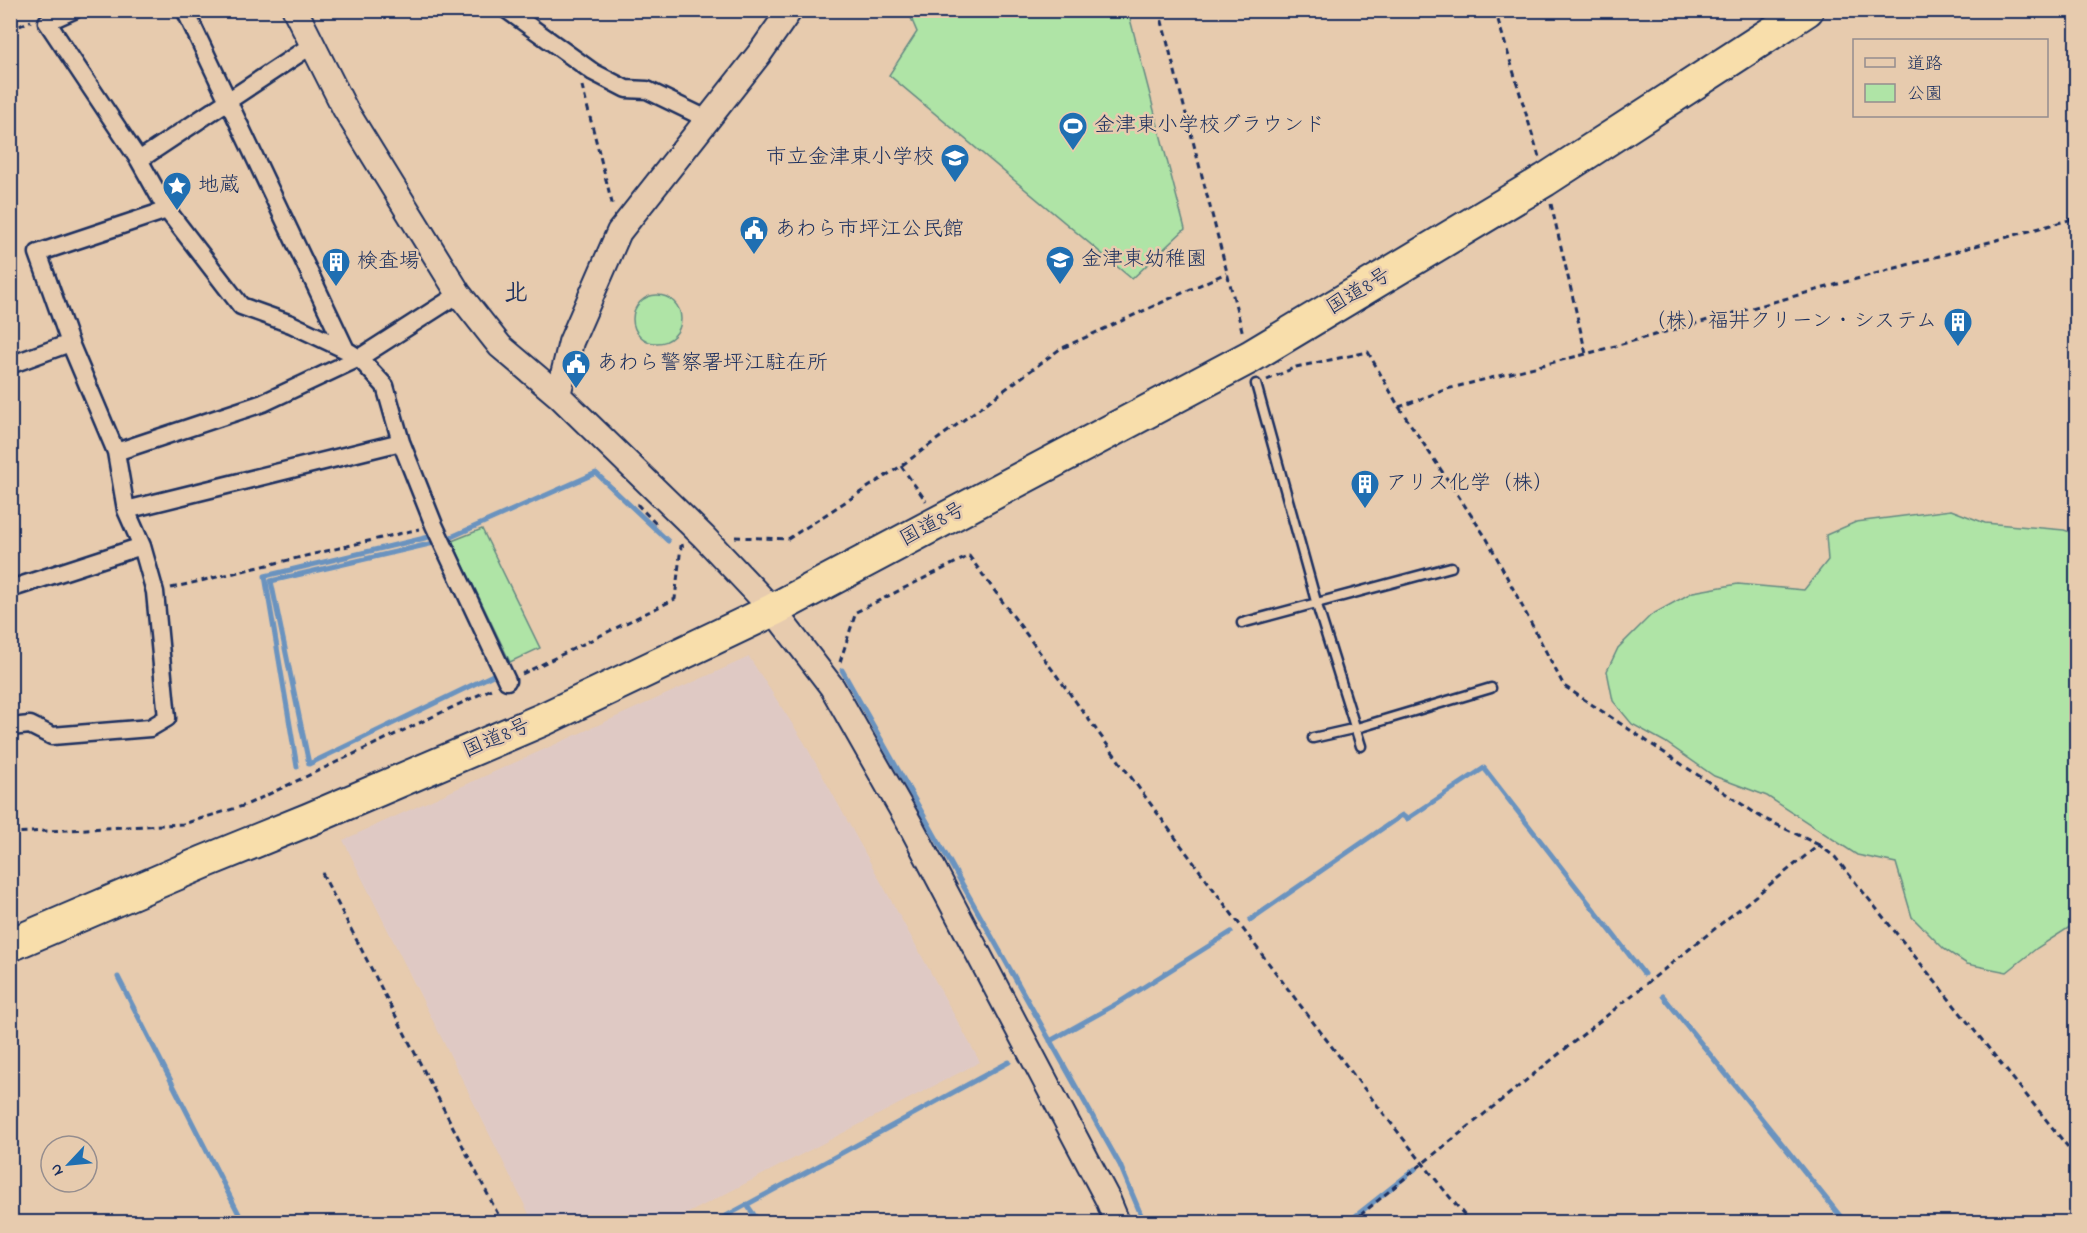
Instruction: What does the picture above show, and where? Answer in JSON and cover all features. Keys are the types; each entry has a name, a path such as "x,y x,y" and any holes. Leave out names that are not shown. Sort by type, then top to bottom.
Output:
{"highway":[{"name":"国道8号","path":"10,945 544,719 773,610 941,521 1253,371 1807,10"}],"street":[{"path":"74,10 48,22 139,160 167,210 241,306 291,324 353,354"},
{"path":"185,10 353,354 385,386 401,442 434,525 507,681"},
{"path":"295,10 345,109 459,294 500,346 558,395 704,537 773,610 832,687 916,836 1108,1200 1117,1222"},
{"path":"507,10 593,72 626,89 647,90 707,119"},
{"path":"558,395 571,342 620,232 760,53 789,10"},
{"path":"139,160 312,45"},
{"path":"10,727 30,725 52,736 150,728 167,718 155,592 142,546 126,510 116,452 70,343 38,253 167,210"},
{"path":"116,452 263,403 459,294"},
{"path":"10,365 70,343"},
{"path":"126,510 401,442"},
{"path":"10,589 142,546"}],"lane":[{"path":"1253,371 1317,605 1361,746"},
{"path":"1242,623 1317,605 1451,567"},
{"path":"1313,738 1357,728 1491,688"}],"path":[{"path":"1159,10 1253,371 1296,367 1368,352 1399,407 1487,539 1564,686 1761,818 1818,845 1834,857 2076,1157"},
{"path":"575,58 620,232"},
{"path":"1399,407 1447,389 1586,354 2076,218"},
{"path":"10,833 183,824 246,805 675,599 681,546 704,537 788,539 901,466 1060,350 1227,273"},
{"path":"901,466 941,521"},
{"path":"155,592 434,525"},
{"path":"832,687 856,612 969,556 1261,952 1422,1164 1470,1222"},
{"path":"1352,1222 1818,845"},
{"path":"322,873 502,1222"}],"shaded area":[{"path":"749,657 804,742 980,1062 671,1222 533,1222 343,840"}],"green space":[{"name":"金津東小学校グラウンド","path":"908,11 1128,11 1185,229 1132,279 889,75 917,32"},
{"path":"657,295 674,302 681,319 674,336 657,343 640,336 633,319 640,302"},
{"path":"1951,510 1985,523 2064,530 2076,534 2076,923 2037,948 2007,972 1967,964 1944,949 1912,917 1896,863 1857,855 1767,796 1714,776 1665,742 1632,724 1613,701 1607,671 1618,648 1651,615 1693,592 1738,584 1804,590 1828,560 1826,535 1856,522"},
{"path":"482,529 540,648 510,662 452,541"}],"waterway":[{"path":"451,537 596,473 668,541"},
{"path":"297,767 265,576 429,537"},
{"path":"434,543 271,581 309,764 495,674"},
{"path":"842,670 1120,1165 1144,1222"},
{"path":"1250,920 1402,815 1407,819 1484,768 1644,974"},
{"path":"1050,1041 1118,1003 1231,932"},
{"path":"118,977 243,1222"},
{"path":"1663,996 1845,1222"},
{"path":"715,1222 1009,1062"},
{"path":"1348,1222 1415,1169"},
{"path":"747,1205 759,1222"}],"place":[{"name":"金津東小学校グラウンド","path":"1073,152"},
{"name":"市立金津東小学校","path":"955,184"},
{"name":"地蔵","path":"177,212"},
{"name":"あわら市坪江公民館","path":"754,256"},
{"name":"金津東幼稚園","path":"1060,286"},
{"name":"検査場","path":"336,288"},
{"name":"（株）福井クリーン・システム","path":"1958,348"},
{"name":"あわら警察署坪江駐在所","path":"576,390"},
{"name":"アリス化学（株）","path":"1365,510"}],"district":[{"name":"北","path":"516,294"}]}
